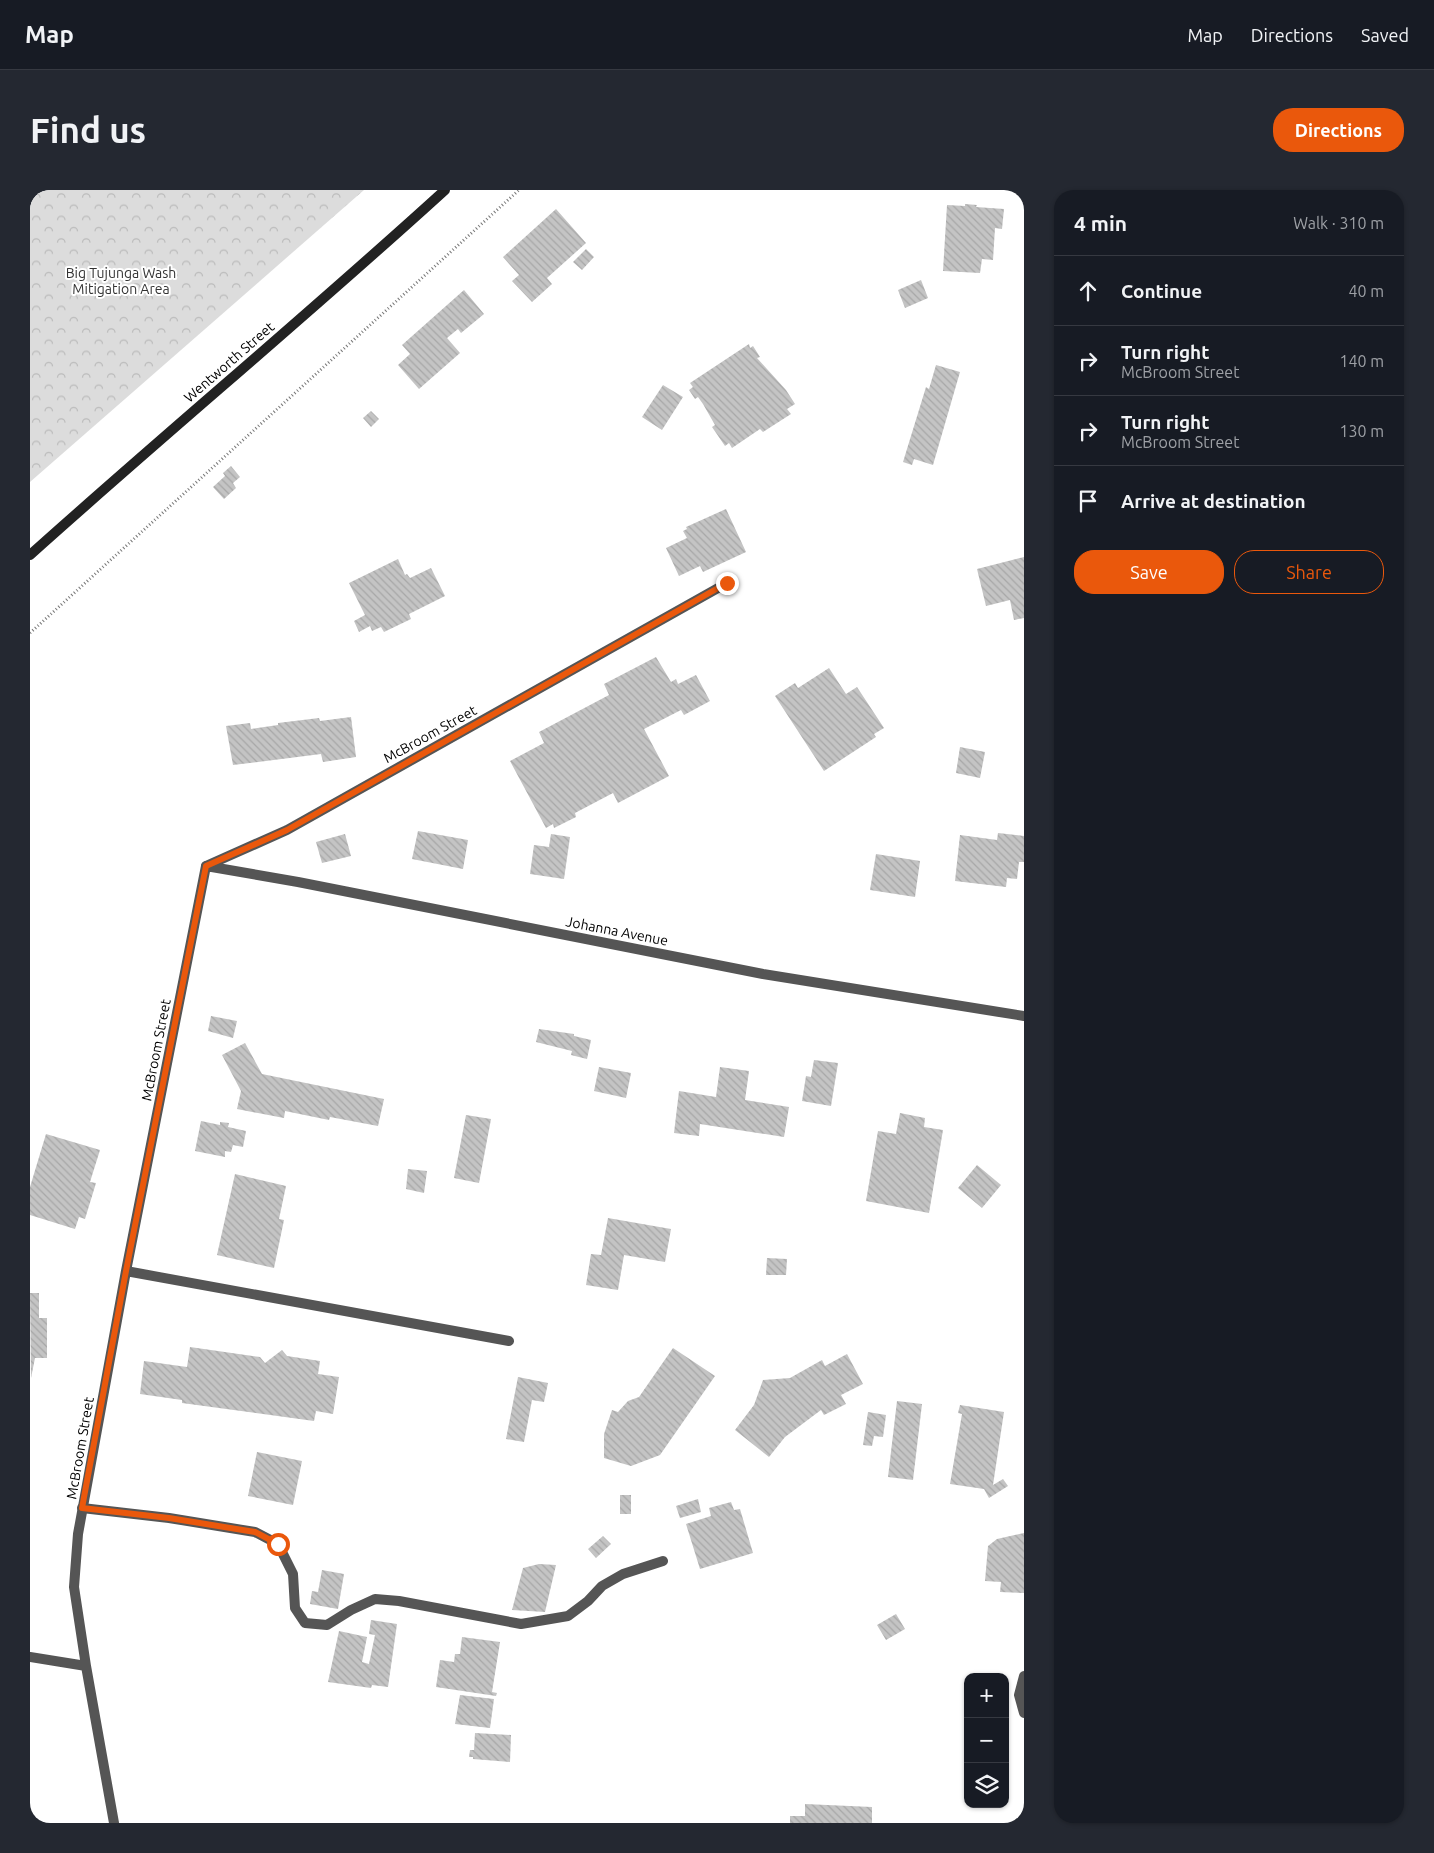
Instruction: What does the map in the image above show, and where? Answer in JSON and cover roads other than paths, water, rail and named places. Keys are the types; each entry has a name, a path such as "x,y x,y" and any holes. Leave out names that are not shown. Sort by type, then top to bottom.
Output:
{"main road":[{"name":"Wentworth Street","path":"30,555 377,252 445,190"}],"street":[{"name":"McBroom Street","path":"114,1823 74,1587 78,1534 126,1271 206,866 287,830 727,583"},
{"name":"Johanna Avenue","path":"206,866 298,882 762,974 1024,1016"},
{"path":"126,1271 509,1341"},
{"path":"82,1508 169,1518 255,1532 278,1544 293,1574 295,1608 305,1623 327,1625 351,1610 375,1599 399,1601 521,1624 568,1616 588,1601 602,1586 623,1574 663,1561"},
{"path":"30,1657 86,1666"},
{"path":"1024,1676 1019,1695 1024,1713"}],"park label":[{"name":"Big Tujunga Wash Mitigation Area","path":"121,282"}]}
